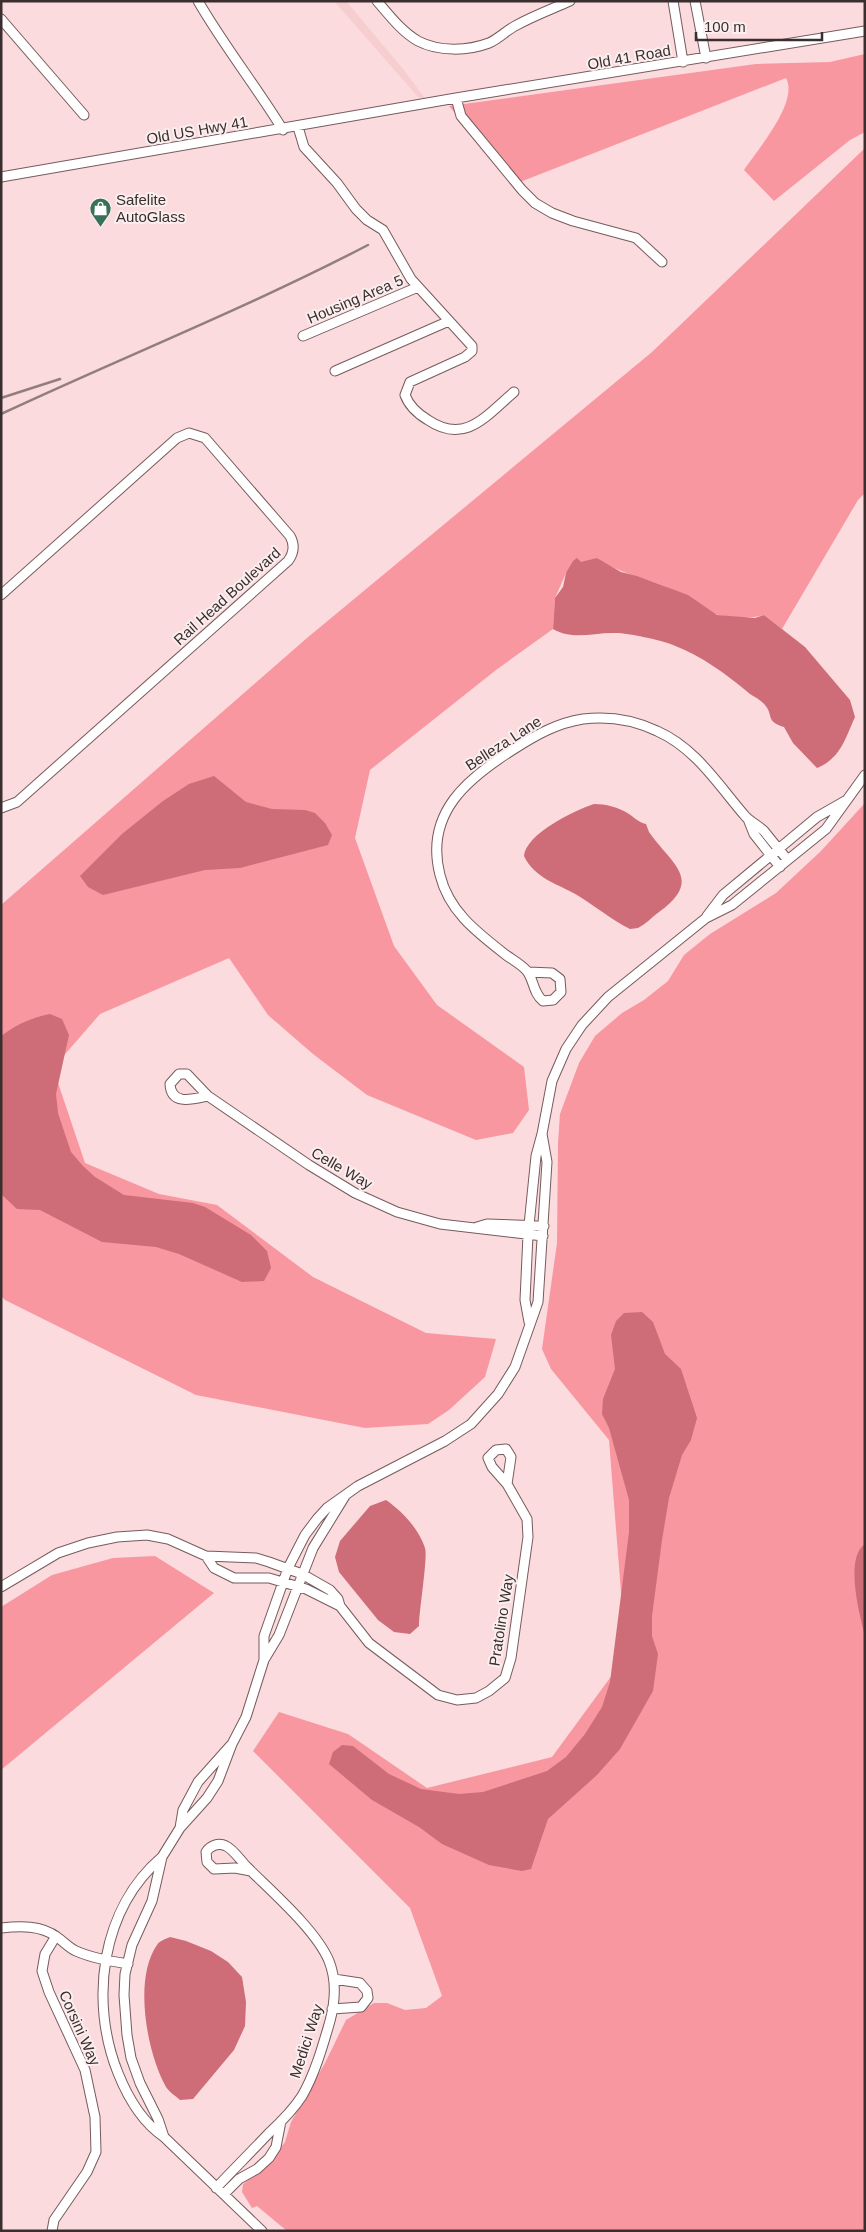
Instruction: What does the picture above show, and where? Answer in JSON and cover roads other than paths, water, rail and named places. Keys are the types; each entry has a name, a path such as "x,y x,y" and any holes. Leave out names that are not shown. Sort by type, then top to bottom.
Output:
{"street":[{"path":"198,1 223,43 252,81 282,130"},
{"path":"378,1 418,41 450,49 470,48 490,42 514,26 570,1"},
{"path":"672,1 683,62"},
{"path":"695,1 706,58"},
{"path":"1,19 84,115"},
{"name":"Old 41 Road","path":"398,109 865,31"},
{"path":"456,98 461,116 535,203 552,213 574,221 636,238 662,262"},
{"name":"Old US Hwy 41","path":"1,177 398,109"},
{"name":"Housing Area 5","path":"298,127 304,147 337,184 356,209 367,220 382,230 398,252 406,272 472,346 472,351 465,358 410,382 405,394 412,408 437,426 452,431 473,425 514,392"},
{"name":"Housing Area 5","path":"303,336 418,287"},
{"path":"335,371 449,321"},
{"name":"Rail Head Boulevard","path":"1,594 177,438 189,433 205,438 290,536 294,545 293,552 288,561 17,802 1,808"},
{"name":"Belleza Lane","path":"528,972 464,920 449,900 440,875 438,850 444,817 462,788 484,768 534,736 559,725 583,720 620,720 657,730 681,745 706,768 748,819 762,830 788,860"},
{"path":"529,1322 525,1300 536,1156 552,1081 566,1049 582,1025 608,998 706,918 732,905 826,829 865,775"},
{"path":"706,918 722,894 817,816 845,801"},
{"name":"Belleza Lane","path":"748,819 754,834 780,867"},
{"name":"Celle Way","path":"208,1096 308,1165 354,1193 397,1212 440,1224 477,1227 488,1224 529,1230 543,1236"},
{"path":"264,1660 264,1636 288,1568 300,1543 316,1519 345,1496 375,1476 446,1441 471,1424 498,1394 515,1367 529,1322 538,1302 547,1162 542,1134"},
{"name":"Celle Way","path":"529,1230 544,1226"},
{"name":"Pratolino Way","path":"206,1556 256,1558 302,1574 330,1590 369,1643 438,1695 457,1700 476,1698 505,1678 511,1658 528,1537 527,1519 507,1484"},
{"path":"262,2231 164,2137 152,2128 135,2108 123,2086 112,2058 103,2022 102,1990 113,1931 125,1902 136,1883 162,1857 180,1828 207,1798 218,1781 232,1744 246,1717 264,1660 279,1635 313,1548 345,1496"},
{"path":"1,1587 58,1553 88,1543 117,1537 147,1535 168,1539 206,1556"},
{"name":"Pratolino Way","path":"206,1556 214,1568 234,1578 261,1577 283,1582 316,1593 333,1604 340,1606"},
{"path":"180,1828 183,1810 198,1782 232,1744"},
{"name":"Medici Way","path":"216,2188 281,2121 302,2096 310,2078 332,2010 334,1996 334,1979 330,1963 322,1946 251,1871 226,1846 217,1844 206,1852 207,1862 214,1869 235,1868 251,1871"},
{"path":"162,1857 152,1901 132,1945 124,1995 131,2058 164,2137"},
{"path":"1,1928 41,1929 56,1936 74,1950 106,1961 128,1964"},
{"name":"Corsini Way","path":"52,2231 54,2220 87,2172 96,2152 96,2117 85,2070 49,1992 42,1972 46,1954 56,1936"},
{"path":"332,2010 361,2007 368,1998 366,1991 360,1983 334,1979"},
{"name":"Medici Way","path":"224,2194 239,2179 257,2169 269,2158 276,2147 281,2121"}],"railway":[{"path":"1,414 278,290 368,245"},
{"path":"1,398 60,379"}],"place":[{"name":"Safelite AutoGlass","path":"100,227"}]}
